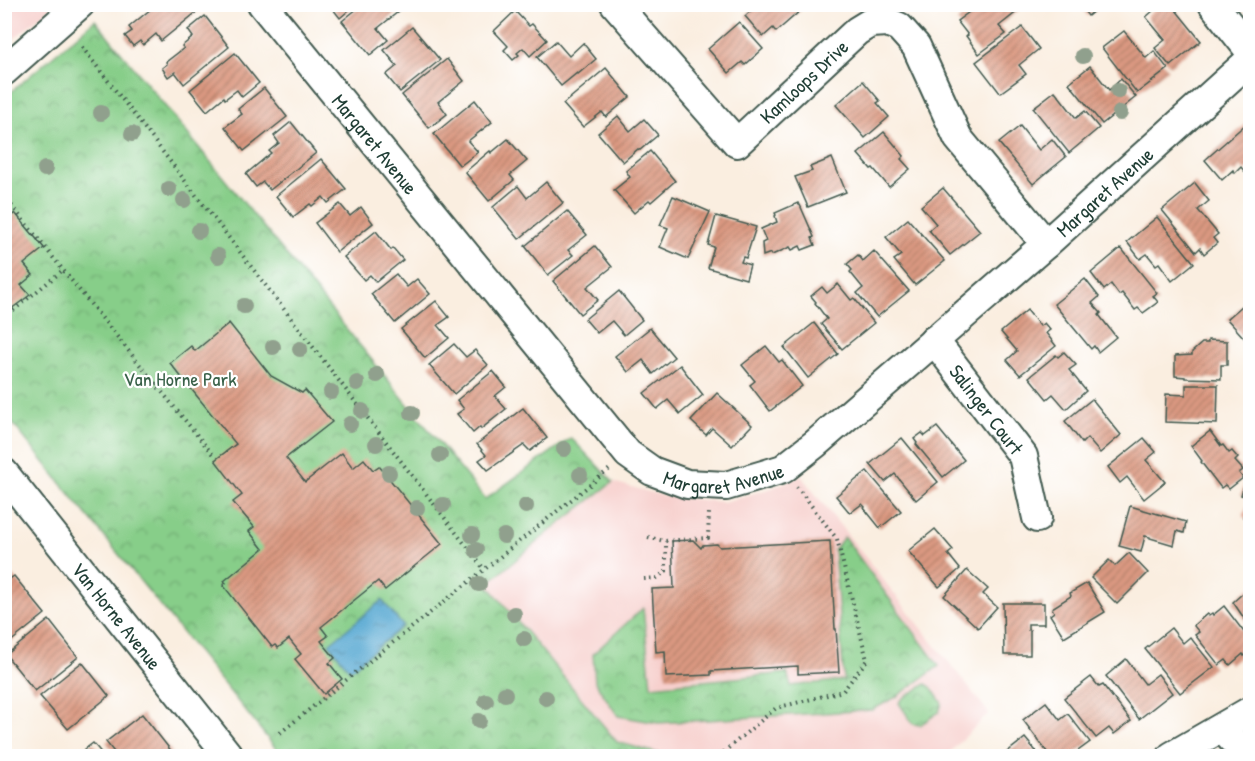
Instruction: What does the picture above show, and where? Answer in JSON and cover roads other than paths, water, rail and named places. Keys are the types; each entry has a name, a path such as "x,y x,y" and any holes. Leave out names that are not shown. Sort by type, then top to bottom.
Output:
{"street":[{"path":"4,71 80,4"},
{"name":"Margaret Avenue","path":"262,4 628,454 652,471 687,484 726,486 783,470 1046,244 1251,60"},
{"name":"Kamloops Drive","path":"615,4 737,143 856,31 870,23 886,22 899,27 916,46 958,138 1046,244"},
{"path":"1213,4 1251,51"},
{"name":"Salinger Court","path":"934,340 1023,456 1037,518"},
{"name":"Van Horne Avenue","path":"4,473 229,756"},
{"path":"1172,756 1251,711"},
{"path":"1222,728 1247,756"}],"water":[{"path":"382,600 403,626 350,670 329,644"}],"park label":[{"name":"Van Horne Park","path":"180,378"}]}
